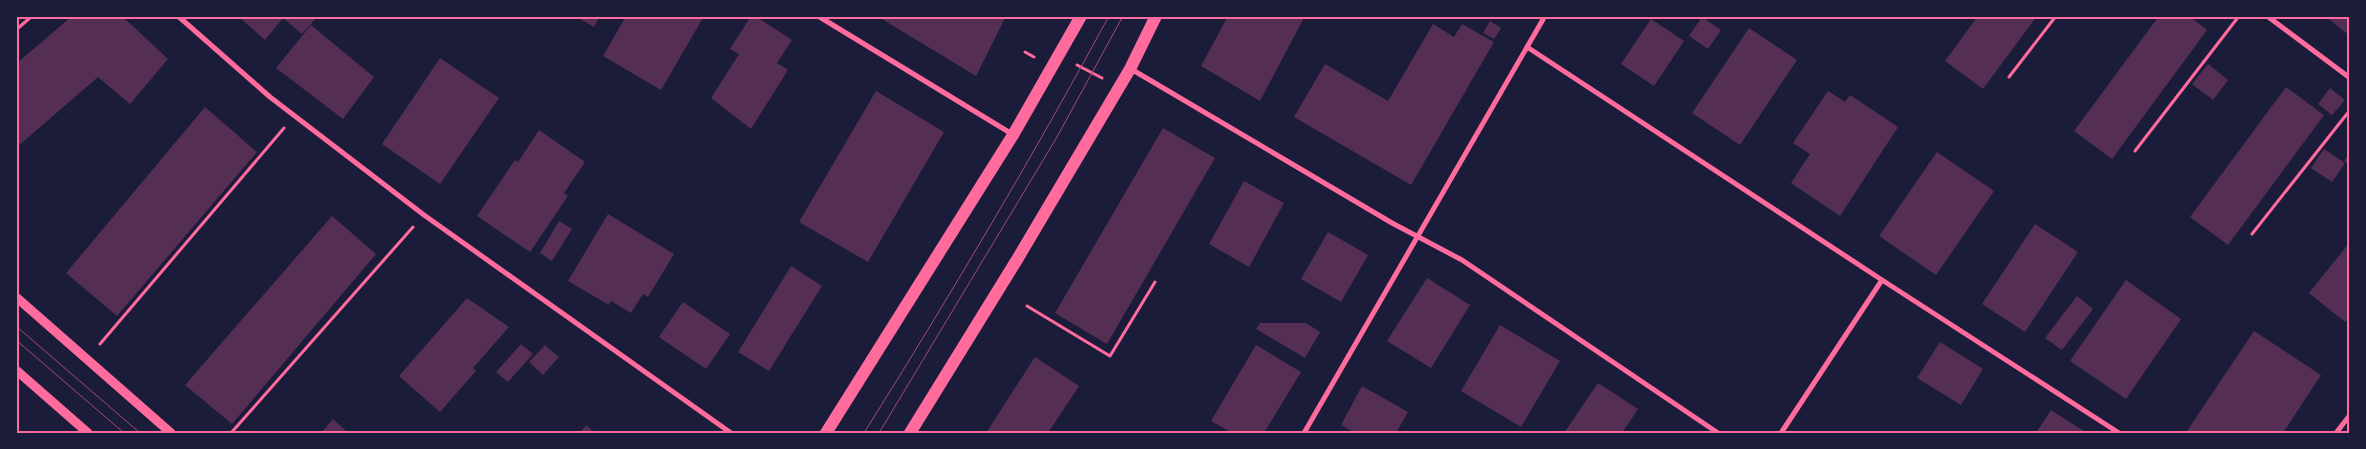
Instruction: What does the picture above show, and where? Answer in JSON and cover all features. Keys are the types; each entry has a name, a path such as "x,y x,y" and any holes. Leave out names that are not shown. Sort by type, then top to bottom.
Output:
{"main road":[{"path":"826,433 1013,135 1081,16"},
{"path":"910,433 1018,258 1130,69 1156,16"}],"street":[{"path":"178,16 294,116 424,215 731,433"},
{"path":"818,16 1013,135"},
{"path":"1304,433 1545,16"},
{"path":"2267,16 2350,78"},
{"path":"1528,47 1882,280 2119,433"},
{"path":"1130,69 1418,237 1462,260 1718,433"},
{"path":"1780,433 1882,280"},
{"path":"16,297 172,433"},
{"path":"16,370 88,433"},
{"path":"2336,433 2350,415"}],"path":[{"path":"16,30 32,16"},
{"path":"2009,77 2056,16"},
{"path":"2135,151 2239,16"},
{"path":"2252,234 2350,110"},
{"path":"100,344 294,116"},
{"path":"231,433 424,215"},
{"path":"1027,306 1110,356 1155,282"}],"building":[{"path":"72,16 122,16 168,59 130,104 98,77 16,148 16,64"},
{"path":"238,16 318,16 302,34 283,18 265,40"},
{"path":"575,16 600,16 594,27"},
{"path":"626,16 704,16 661,90 603,56"},
{"path":"751,16 755,16 792,40 777,63 788,70 751,129 711,98 739,54 730,49"},
{"path":"877,16 1006,16 976,76"},
{"path":"1228,16 1305,16 1260,101 1201,66"},
{"path":"1978,16 2037,16 1983,89 1945,61"},
{"path":"2159,16 2189,16 2207,30 2112,159 2074,131"},
{"path":"2325,16 2350,16 2350,36"},
{"path":"1702,17 1721,30 1708,49 1689,36"},
{"path":"1651,19 1684,41 1654,86 1621,64"},
{"path":"1490,21 1501,28 1494,39 1483,33"},
{"path":"1433,24 1454,37 1462,24 1494,42 1411,185 1294,117 1325,64 1388,101"},
{"path":"311,25 374,77 343,119 276,68"},
{"path":"1749,28 1797,60 1740,145 1692,113"},
{"path":"440,58 499,98 440,184 382,144"},
{"path":"2208,64 2228,80 2213,100 2192,84"},
{"path":"2286,87 2324,115 2228,245 2190,217"},
{"path":"2330,88 2345,100 2332,115 2318,104"},
{"path":"876,91 944,132 868,262 799,222"},
{"path":"1828,91 1845,102 1850,95 1898,127 1840,216 1791,183 1810,154 1793,143"},
{"path":"205,107 257,152 117,316 66,273"},
{"path":"1163,128 1215,158 1107,344 1055,313"},
{"path":"539,130 585,162 564,193 568,196 530,252 477,216 515,160 518,162"},
{"path":"2324,149 2345,163 2332,182 2311,168"},
{"path":"1937,152 1994,191 1936,275 1879,236"},
{"path":"2350,153 2350,166 2344,161"},
{"path":"1244,181 1284,203 1249,267 1209,244"},
{"path":"608,214 674,254 648,297 643,294 631,313 611,301 609,305 568,281"},
{"path":"332,216 376,254 232,424 185,385"},
{"path":"559,221 572,229 552,261 540,253"},
{"path":"2035,224 2078,252 2025,332 1982,304"},
{"path":"1328,232 1368,255 1341,302 1301,279"},
{"path":"2350,242 2350,316 2345,322 2309,293"},
{"path":"791,266 822,286 769,371 738,352"},
{"path":"1427,278 1470,305 1431,368 1387,341"},
{"path":"2126,280 2181,319 2126,399 2070,361"},
{"path":"2077,296 2093,309 2062,350 2045,338"},
{"path":"467,298 509,327 473,368 476,371 440,412 399,376"},
{"path":"683,302 730,334 706,369 659,337"},
{"path":"1260,323 1306,323 1320,332 1305,358 1256,329"},
{"path":"1500,325 1560,361 1521,427 1461,391"},
{"path":"2254,331 2321,375 2283,433 2190,433 2187,431"},
{"path":"1940,342 1983,369 1961,405 1917,378"},
{"path":"521,344 533,354 508,382 496,372"},
{"path":"545,345 559,357 543,375 529,362"},
{"path":"1256,345 1301,372 1264,433 1232,433 1211,421"},
{"path":"1035,357 1079,386 1048,433 986,433"},
{"path":"1598,383 1638,409 1622,433 1564,433"},
{"path":"1362,386 1408,412 1396,433 1355,433 1341,425"},
{"path":"2051,410 2087,433 2036,433"},
{"path":"333,419 348,433 321,433"},
{"path":"586,425 595,433 580,433"}],"tram line":[{"path":"864,433 990,226 1109,16"},
{"path":"879,433 1057,137 1123,16"},
{"path":"16,326 140,433"},
{"path":"16,340 124,433"}]}
